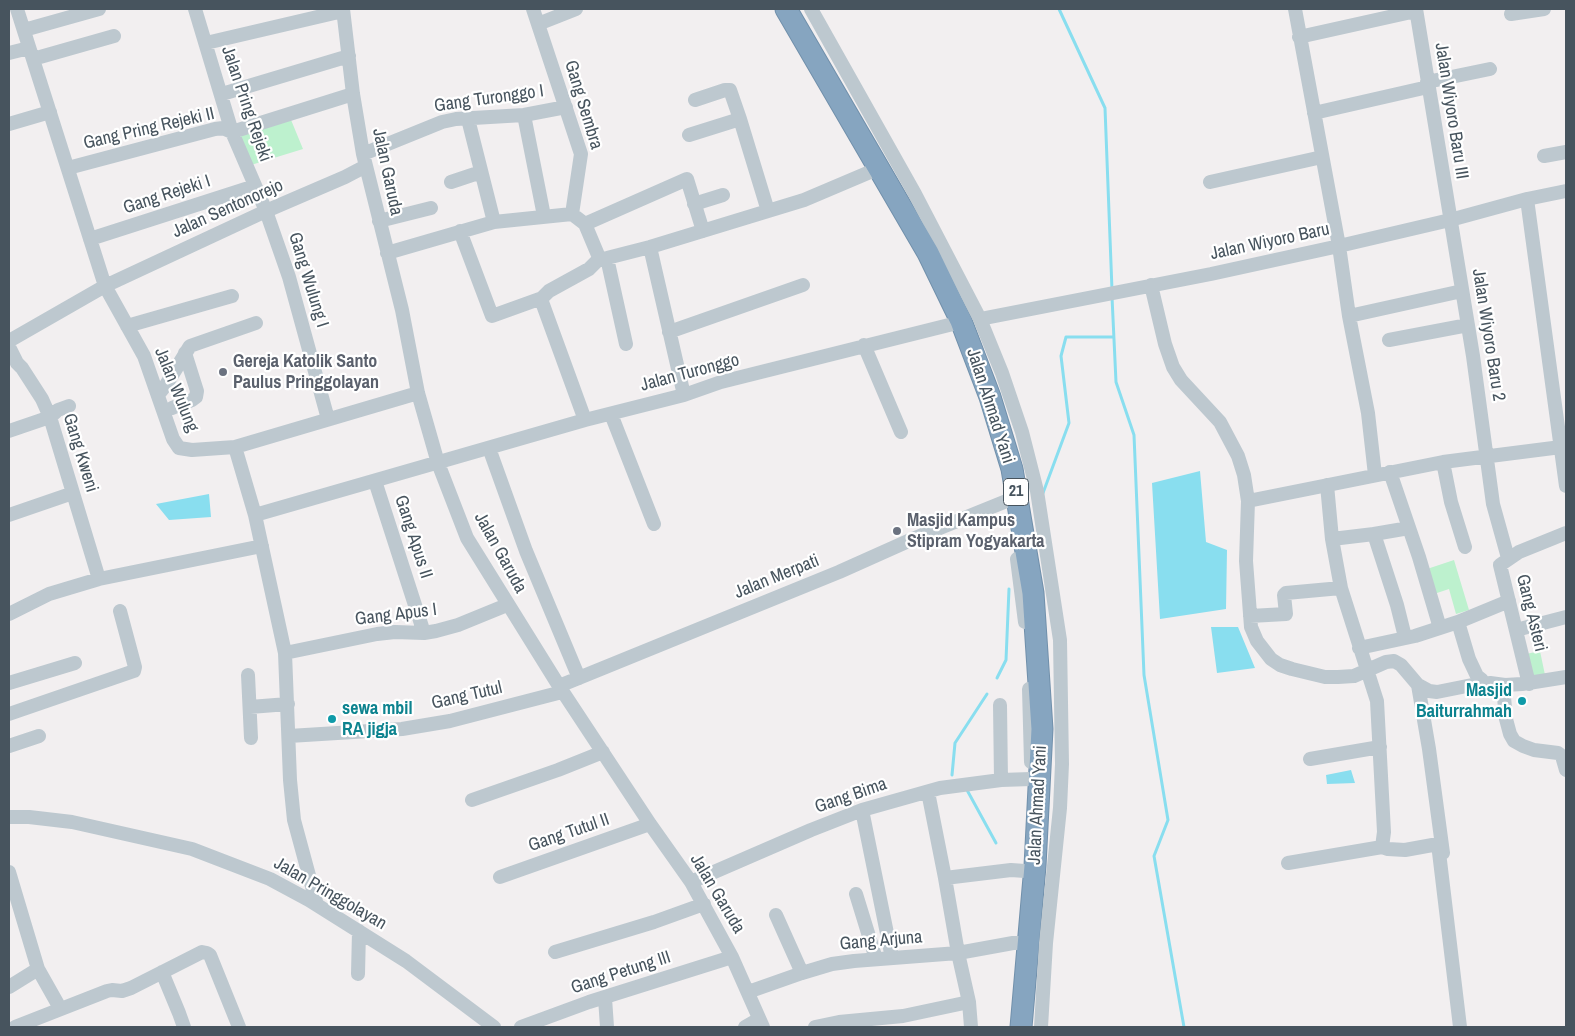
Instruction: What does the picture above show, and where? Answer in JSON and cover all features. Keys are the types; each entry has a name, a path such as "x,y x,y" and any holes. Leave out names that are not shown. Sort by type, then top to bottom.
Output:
{"highway":[{"name":"Jalan Ahmad Yani","path":"786,9 928,253 961,321 990,397 1012,469 1033,594 1042,729 1035,866 1021,1027"},
{"name":"Jalan Ahmad Yani","path":"800,9 932,235 970,318 992,372 1023,472 1044,594 1054,689 1052,784 1032,1027"}],"street":[{"name":"Jalan Wulung","path":"17,9 105,286 144,356 158,395 167,410 173,439 179,448 192,450 235,447"},
{"path":"24,30 99,9"},
{"name":"Jalan Pring Rejeki","path":"195,9 232,132 266,211"},
{"name":"Gang Sembra","path":"533,9 581,154 581,166 572,214"},
{"path":"538,24 576,9"},
{"path":"775,9 921,260 953,324 981,398 1009,500 1028,653 1031,779 1014,1027"},
{"path":"811,9 932,235 980,318 1002,372 1022,432 1037,491 1060,640 1062,764 1060,808 1046,942 1041,1027"},
{"path":"1295,9 1339,246 1348,316 1368,413 1375,475"},
{"path":"1511,14 1544,9"},
{"path":"206,43 343,10"},
{"name":"Jalan Garuda","path":"343,10 353,94 364,160 402,310 418,393 438,463 467,538 560,689 691,882 732,957 761,1023"},
{"path":"1299,37 1416,10"},
{"name":"Jalan Wiyoro Baru III","path":"1416,10 1450,220"},
{"path":"9,53 31,53 114,36"},
{"path":"222,94 349,56"},
{"path":"1314,113 1490,69"},
{"path":"695,100 728,89 732,94 768,211"},
{"name":"Gang Pring Rejeki II","path":"68,168 201,132 223,128 232,132 353,94"},
{"name":"Gang Turonggo I","path":"364,160 439,123 456,119 524,115 566,107"},
{"path":"9,124 50,112"},
{"path":"524,115 544,216"},
{"path":"468,119 494,222"},
{"path":"689,135 740,119"},
{"path":"1544,156 1566,152"},
{"path":"1210,182 1322,158"},
{"name":"Jalan Sentonorejo","path":"9,341 105,286 266,211 345,177 364,160"},
{"path":"451,182 481,172"},
{"path":"460,231 494,321 542,298 549,291 589,269 604,258 650,247 804,200 870,172"},
{"path":"345,177 359,180 370,186"},
{"path":"585,224 687,179 703,231"},
{"name":"Gang Rejeki I","path":"90,239 255,186"},
{"name":"Jalan Wiyoro Baru","path":"980,318 1339,246 1566,192"},
{"path":"694,204 723,194"},
{"path":"1527,200 1566,486"},
{"path":"378,221 430,208"},
{"name":"Gang Wulung I","path":"266,211 289,277 328,419"},
{"path":"387,253 494,222 572,214 585,224 604,258 626,344"},
{"name":"Jalan Wiyoro Baru 2","path":"1450,220 1468,325 1493,504 1508,558"},
{"path":"650,247 684,394"},
{"path":"670,332 802,285"},
{"path":"1151,285 1165,344 1173,367 1181,380 1220,422 1228,434 1240,462 1248,501 1246,561 1251,627 1257,641 1271,659 1280,665 1325,677 1338,678 1354,676 1386,662 1394,661 1401,665 1418,686 1437,692 1482,683 1530,684 1566,677"},
{"path":"1348,316 1462,291"},
{"path":"127,326 232,296"},
{"path":"542,298 544,309 585,420"},
{"path":"158,395 185,353 194,343 256,322"},
{"name":"Jalan Turonggo","path":"438,463 721,382 953,324"},
{"path":"1389,340 1468,325"},
{"path":"864,345 901,432"},
{"name":"Gang Kweni","path":"9,347 17,363 42,399 50,417 99,579"},
{"path":"167,410 196,397 197,391 185,353"},
{"path":"317,905 295,826 290,780 285,653 255,515 235,447 418,393"},
{"path":"9,431 50,417 58,410 69,406"},
{"path":"611,414 654,524"},
{"path":"1248,501 1443,462 1561,447"},
{"path":"489,448 526,551 579,678"},
{"path":"1443,462 1451,502 1465,547"},
{"path":"255,515 438,463"},
{"path":"1390,472 1440,628"},
{"name":"Gang Apus II","path":"375,481 424,633"},
{"path":"1327,485 1332,539 1341,588 1366,672 1377,701 1384,832 1382,847"},
{"path":"9,515 73,493"},
{"name":"Jalan Merpati","path":"560,689 579,678 839,572 915,538 1009,500"},
{"path":"1332,539 1409,528"},
{"name":"Gang Asteri","path":"1530,684 1500,565 1508,558 1566,533"},
{"path":"1374,534 1398,604 1405,637"},
{"path":"9,614 49,594 99,579 262,546"},
{"path":"1250,616 1286,614 1284,595 1286,593 1341,588"},
{"path":"1359,648 1440,628 1509,600"},
{"name":"Gang Apus I","path":"285,653 378,634 409,631 424,633 452,626 508,605"},
{"path":"9,714 134,671 135,667 120,611"},
{"path":"1516,630 1566,617"},
{"path":"1458,622 1469,659 1482,683 1495,687 1503,694 1506,719 1514,741 1534,750 1558,753 1562,756 1566,770"},
{"path":"9,683 74,663"},
{"path":"248,675 251,738"},
{"path":"1418,686 1444,856 1446,879 1442,883"},
{"name":"Gang Tutul","path":"289,736 402,729 450,721 560,689"},
{"path":"250,707 288,704"},
{"path":"1000,705 1001,780"},
{"path":"9,746 39,736"},
{"path":"1310,759 1380,747"},
{"path":"472,800 603,752"},
{"name":"Gang Bima","path":"691,882 862,810 966,784 1031,779"},
{"path":"928,792 968,1002 971,1027"},
{"path":"862,810 892,958"},
{"name":"Jalan Pringgolayan","path":"9,817 29,817 72,822 192,848 270,879 317,905 428,976 494,1027"},
{"name":"Gang Tutul II","path":"500,877 650,824"},
{"path":"1288,864 1382,847 1404,850 1438,844 1460,1027"},
{"path":"945,878 1011,870 1025,871"},
{"path":"9,872 38,969 60,1008"},
{"path":"856,894 876,959"},
{"path":"555,952 654,922 704,904"},
{"path":"776,915 802,972"},
{"path":"358,974 359,931"},
{"name":"Gang Arjuna","path":"748,992 802,972 832,964 958,953 1020,943"},
{"path":"9,1019 14,1027 107,991 125,990 199,953 207,953 239,1027"},
{"name":"Gang Petung III","path":"521,1027 732,957"},
{"path":"9,987 38,969"},
{"path":"162,972 184,1027"},
{"path":"605,998 607,1027"},
{"path":"815,1027 839,1022 903,1016 968,1002"},
{"path":"745,1027 761,1023"}],"green space":[{"path":"289,115 303,149 251,165 239,137"},
{"path":"1454,560 1469,610 1456,614 1449,589 1434,594 1427,569"},
{"path":"1540,651 1545,675 1531,678 1526,654"}],"water":[{"path":"1200,471 1206,542 1227,550 1226,609 1160,619 1152,483"},
{"path":"209,494 211,517 169,520 156,504"},
{"path":"1211,627 1238,627 1255,668 1217,673"},
{"path":"1351,770 1355,783 1327,784 1326,775"}],"waterway":[{"path":"1059,9 1105,108 1112,290"},
{"path":"1112,297 1116,382 1134,435 1144,675 1168,820 1154,856 1184,1027"},
{"path":"1043,493 1069,423 1061,356 1066,337 1113,337"},
{"path":"997,678 1006,660 1009,589"},
{"path":"952,775 955,743 987,694"},
{"path":"967,790 996,843"}],"place":[{"name":"Gereja Katolik Santo Paulus Pringgolayan","path":"223,372"},
{"name":"Masjid Kampus Stipram Yogyakarta","path":"897,531"},
{"name":"Masjid Baiturrahmah","path":"1522,701"},
{"name":"sewa mbil RA jigja","path":"332,719"}]}
